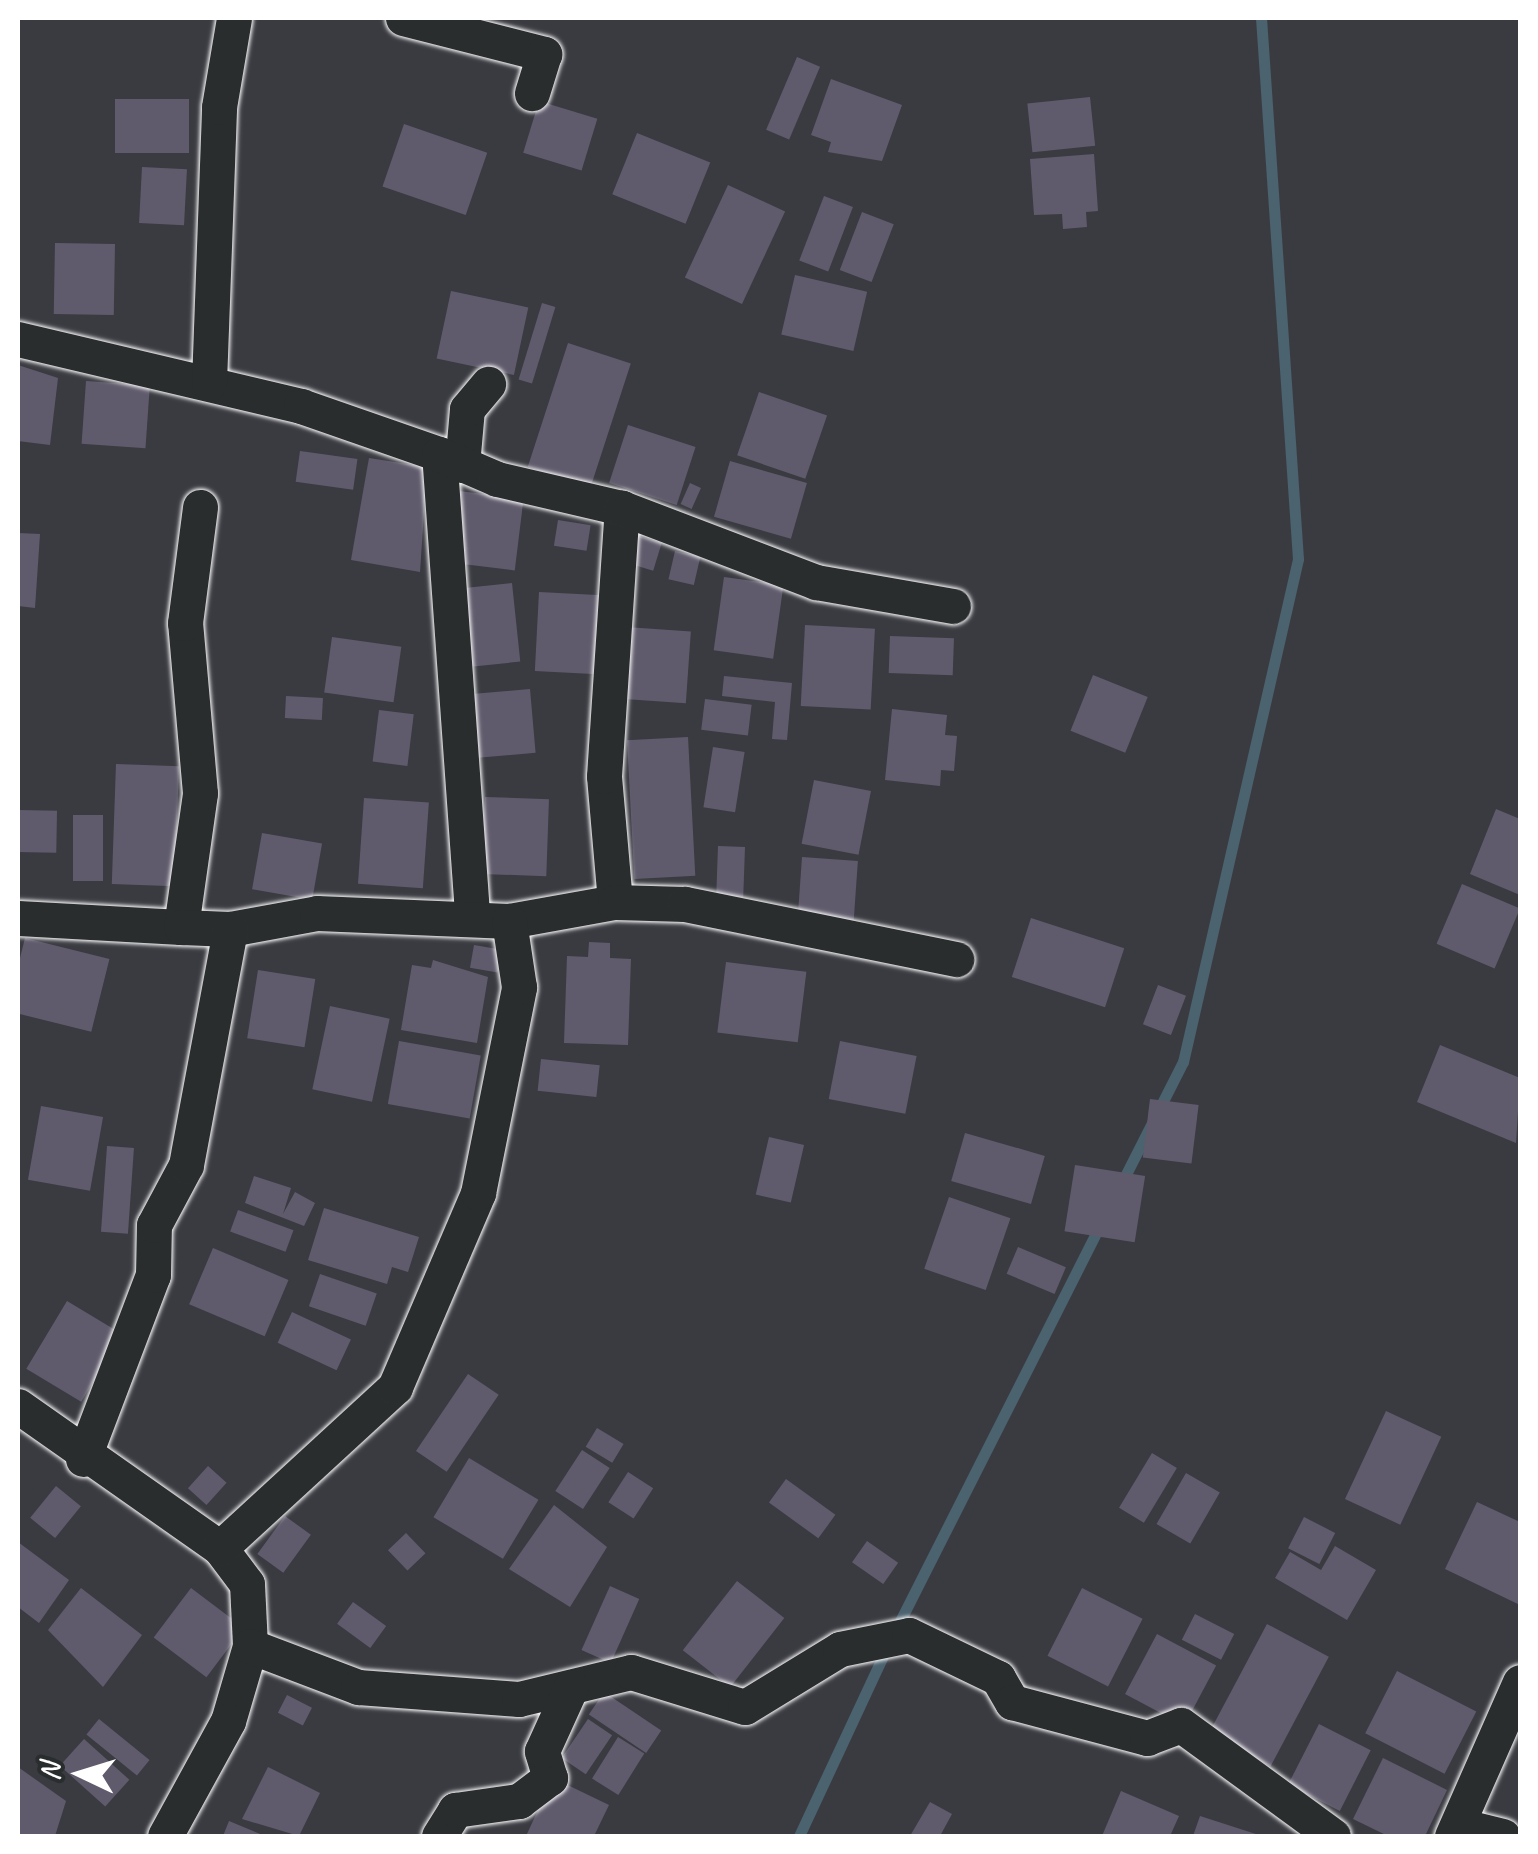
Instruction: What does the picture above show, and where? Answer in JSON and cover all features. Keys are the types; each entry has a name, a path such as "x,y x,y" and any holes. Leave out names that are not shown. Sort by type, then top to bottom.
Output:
{"street":[{"path":"209,382 219,107 234,18"},
{"path":"403,18 544,54 532,93"},
{"path":"18,339 209,382 451,459 622,508 816,582 954,606"},
{"path":"472,913 451,459 467,409 488,384"},
{"path":"181,927 200,793 185,622 200,506"},
{"path":"615,902 604,776 622,508"},
{"path":"18,918 230,930 317,913 472,913 509,921 615,902 685,904 956,959"},
{"path":"220,1548 395,1387 478,1193 519,986 509,921"},
{"path":"83,1460 153,1274 154,1224 186,1166 230,930"},
{"path":"18,1406 83,1460 220,1548 247,1584 250,1646 228,1720 165,1836"},
{"path":"250,1646 358,1687 519,1699 631,1672 745,1707 840,1649 909,1636 998,1678 1012,1702 1147,1738 1181,1725 1333,1836"},
{"path":"1503,1836 1455,1831 1460,1801 1520,1682"},
{"path":"440,1836 455,1810 519,1801 550,1778 542,1751 571,1687"}],"building":[{"path":"797,57 820,67 789,139 766,130"},
{"path":"831,79 902,105 882,161 828,152 831,142 811,135"},
{"path":"1090,97 1095,146 1032,152 1027,104"},
{"path":"115,99 189,99 189,153 115,153"},
{"path":"539,101 597,119 582,170 523,153"},
{"path":"404,124 487,153 466,215 383,186"},
{"path":"637,133 710,163 686,224 612,194"},
{"path":"1094,154 1098,211 1086,212 1087,227 1063,229 1062,214 1034,215 1030,159"},
{"path":"142,167 187,169 184,225 139,223"},
{"path":"728,185 785,212 742,304 685,277"},
{"path":"824,196 853,207 828,272 799,260"},
{"path":"862,212 894,224 872,282 840,270"},
{"path":"55,243 115,244 114,315 54,314"},
{"path":"795,275 867,292 853,351 781,334"},
{"path":"451,291 528,307 514,375 437,358"},
{"path":"542,303 555,307 532,384 519,380"},
{"path":"568,343 631,363 591,487 528,467"},
{"path":"18,365 58,378 50,445 18,441"},
{"path":"86,381 150,385 145,448 82,444"},
{"path":"759,392 827,415 805,479 737,455"},
{"path":"628,425 696,447 677,505 609,483"},
{"path":"300,451 357,459 353,490 296,482"},
{"path":"369,458 427,467 420,572 351,560"},
{"path":"730,461 807,483 791,539 714,517"},
{"path":"690,483 701,488 692,509 681,504"},
{"path":"459,491 524,499 515,570 450,562"},
{"path":"558,520 591,525 587,551 554,546"},
{"path":"18,533 40,534 35,608 18,606"},
{"path":"632,534 662,543 653,571 624,562"},
{"path":"675,551 700,557 694,585 668,579"},
{"path":"724,577 783,585 773,659 714,650"},
{"path":"512,583 520,662 464,668 455,589"},
{"path":"539,592 602,595 598,674 535,671"},
{"path":"805,625 875,629 871,710 801,706"},
{"path":"626,627 691,632 686,703 621,699"},
{"path":"890,636 954,638 953,675 889,673"},
{"path":"332,637 401,647 394,702 324,692"},
{"path":"1093,675 1148,697 1125,753 1071,731"},
{"path":"724,676 792,683 787,740 772,739 775,702 722,696"},
{"path":"530,689 536,753 475,758 469,694"},
{"path":"286,696 323,698 322,720 285,718"},
{"path":"705,699 752,705 748,735 701,730"},
{"path":"892,709 947,715 945,735 957,736 954,771 941,770 940,786 885,780"},
{"path":"379,710 414,714 407,766 373,762"},
{"path":"688,737 695,876 634,879 627,740"},
{"path":"713,747 745,752 735,812 703,807"},
{"path":"116,764 179,766 175,886 112,884"},
{"path":"814,780 871,791 859,855 802,844"},
{"path":"485,797 549,799 546,876 482,874"},
{"path":"364,798 429,803 423,888 358,884"},
{"path":"1496,809 1520,819 1520,895 1470,874"},
{"path":"18,810 57,811 56,853 18,852"},
{"path":"73,815 103,815 103,881 73,881"},
{"path":"262,833 322,844 312,900 252,889"},
{"path":"718,846 745,847 743,897 716,896"},
{"path":"802,857 858,861 853,930 797,926"},
{"path":"1462,884 1520,909 1495,968 1437,944"},
{"path":"1031,918 1124,948 1105,1007 1012,977"},
{"path":"25,938 109,959 91,1032 18,1014 18,966"},
{"path":"589,942 610,943 610,958 631,959 628,1045 564,1043 567,956 588,957"},
{"path":"474,945 502,950 498,973 470,968"},
{"path":"433,960 488,977 477,1043 401,1030 412,965 431,968"},
{"path":"726,962 806,972 798,1042 717,1032"},
{"path":"258,970 315,979 304,1047 247,1038"},
{"path":"1158,985 1186,996 1171,1035 1143,1024"},
{"path":"330,1006 390,1019 372,1102 312,1089"},
{"path":"399,1041 481,1055 470,1118 388,1104"},
{"path":"840,1041 917,1056 905,1114 829,1099"},
{"path":"1440,1045 1520,1078 1516,1143 1417,1102"},
{"path":"541,1059 600,1065 596,1097 538,1091"},
{"path":"1150,1099 1199,1105 1191,1164 1143,1158"},
{"path":"41,1106 103,1117 90,1191 28,1180"},
{"path":"965,1133 1045,1156 1031,1204 951,1181"},
{"path":"769,1137 804,1145 791,1203 756,1194"},
{"path":"107,1146 134,1148 128,1234 101,1232"},
{"path":"1075,1165 1145,1176 1135,1242 1065,1231"},
{"path":"254,1176 291,1188 283,1214 295,1192 315,1203 304,1226 245,1203"},
{"path":"949,1197 1010,1218 986,1290 924,1269"},
{"path":"324,1208 419,1237 408,1272 392,1267 387,1284 308,1260"},
{"path":"238,1210 293,1230 286,1252 230,1232"},
{"path":"1018,1247 1066,1267 1055,1294 1007,1274"},
{"path":"213,1248 288,1280 265,1336 189,1304"},
{"path":"320,1274 377,1294 366,1326 309,1306"},
{"path":"67,1301 122,1334 81,1402 26,1369"},
{"path":"292,1312 351,1339 337,1370 278,1343"},
{"path":"468,1374 499,1395 447,1472 416,1451"},
{"path":"1386,1411 1441,1437 1400,1525 1345,1499"},
{"path":"597,1428 624,1444 612,1463 586,1447"},
{"path":"582,1450 610,1468 583,1509 555,1491"},
{"path":"1152,1453 1177,1468 1144,1523 1119,1508"},
{"path":"469,1458 538,1500 503,1559 433,1517"},
{"path":"208,1466 227,1483 207,1505 188,1488"},
{"path":"628,1472 653,1488 634,1519 608,1502"},
{"path":"1186,1473 1220,1492 1190,1544 1156,1524"},
{"path":"786,1479 835,1515 818,1538 769,1502"},
{"path":"56,1486 81,1506 55,1538 30,1518"},
{"path":"1477,1502 1520,1522 1520,1605 1445,1569"},
{"path":"554,1505 607,1547 570,1607 509,1569"},
{"path":"285,1516 311,1535 283,1573 257,1554"},
{"path":"1304,1517 1335,1533 1319,1564 1288,1548"},
{"path":"406,1533 425,1553 407,1571 388,1550"},
{"path":"867,1541 898,1563 883,1584 852,1562"},
{"path":"18,1542 69,1580 39,1623 18,1607"},
{"path":"1335,1546 1376,1570 1347,1620 1275,1578 1290,1552 1321,1570"},
{"path":"737,1581 784,1618 730,1687 683,1650"},
{"path":"610,1586 639,1599 611,1663 582,1650"},
{"path":"81,1588 142,1635 103,1687 48,1630"},
{"path":"191,1588 244,1628 206,1677 154,1638"},
{"path":"1082,1588 1143,1619 1108,1687 1047,1656"},
{"path":"353,1602 386,1626 370,1648 337,1624"},
{"path":"1195,1614 1234,1634 1221,1660 1182,1640"},
{"path":"1267,1624 1329,1657 1271,1766 1209,1733"},
{"path":"1157,1634 1216,1665 1184,1725 1125,1694"},
{"path":"1397,1671 1476,1711 1445,1774 1365,1733"},
{"path":"604,1692 661,1731 646,1753 589,1714"},
{"path":"287,1695 312,1708 303,1726 278,1713"},
{"path":"99,1719 150,1760 137,1775 86,1735"},
{"path":"588,1719 612,1735 586,1774 562,1758"},
{"path":"1319,1724 1371,1750 1340,1811 1288,1785"},
{"path":"618,1737 644,1753 618,1795 592,1779"},
{"path":"84,1739 129,1780 105,1807 60,1766"},
{"path":"1383,1758 1447,1790 1425,1836 1388,1836 1353,1819"},
{"path":"18,1767 66,1801 55,1836 18,1836"},
{"path":"268,1767 320,1793 299,1836 242,1819"},
{"path":"553,1778 609,1805 594,1836 526,1836"},
{"path":"1121,1791 1179,1816 1170,1836 1102,1836"},
{"path":"930,1802 952,1814 940,1836 910,1836"},
{"path":"1200,1816 1262,1836 1193,1836"},
{"path":"229,1821 265,1836 223,1836"}],"waterway":[{"path":"1121,1184 1183,1062 1298,559 1261,18"},
{"path":"895,1631 1101,1223"},
{"path":"799,1836 887,1647"}]}
